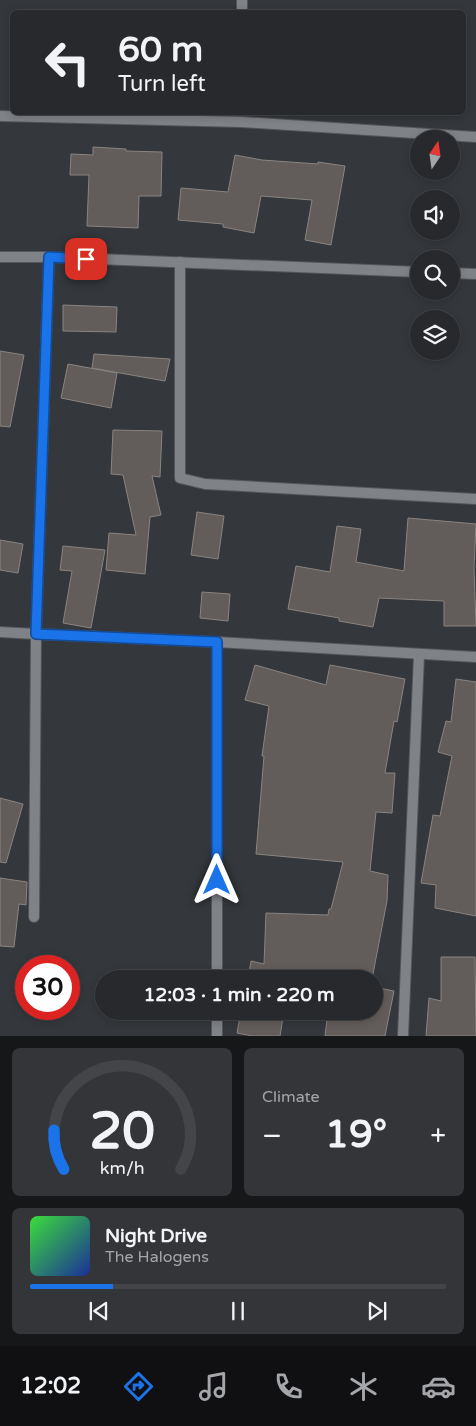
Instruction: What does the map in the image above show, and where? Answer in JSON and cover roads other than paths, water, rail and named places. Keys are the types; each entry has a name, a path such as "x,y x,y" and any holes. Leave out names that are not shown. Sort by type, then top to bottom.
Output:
{"street":[{"path":"0,116 242,117 476,137"},
{"path":"0,257 49,257 410,272"},
{"path":"34,917 36,634 49,257"},
{"path":"180,262 180,478 205,484 476,499"},
{"path":"460,273 476,274"},
{"path":"0,632 476,657"},
{"path":"217,642 217,970"},
{"path":"403,1036 418,655"},
{"path":"217,1020 217,1036"}]}
